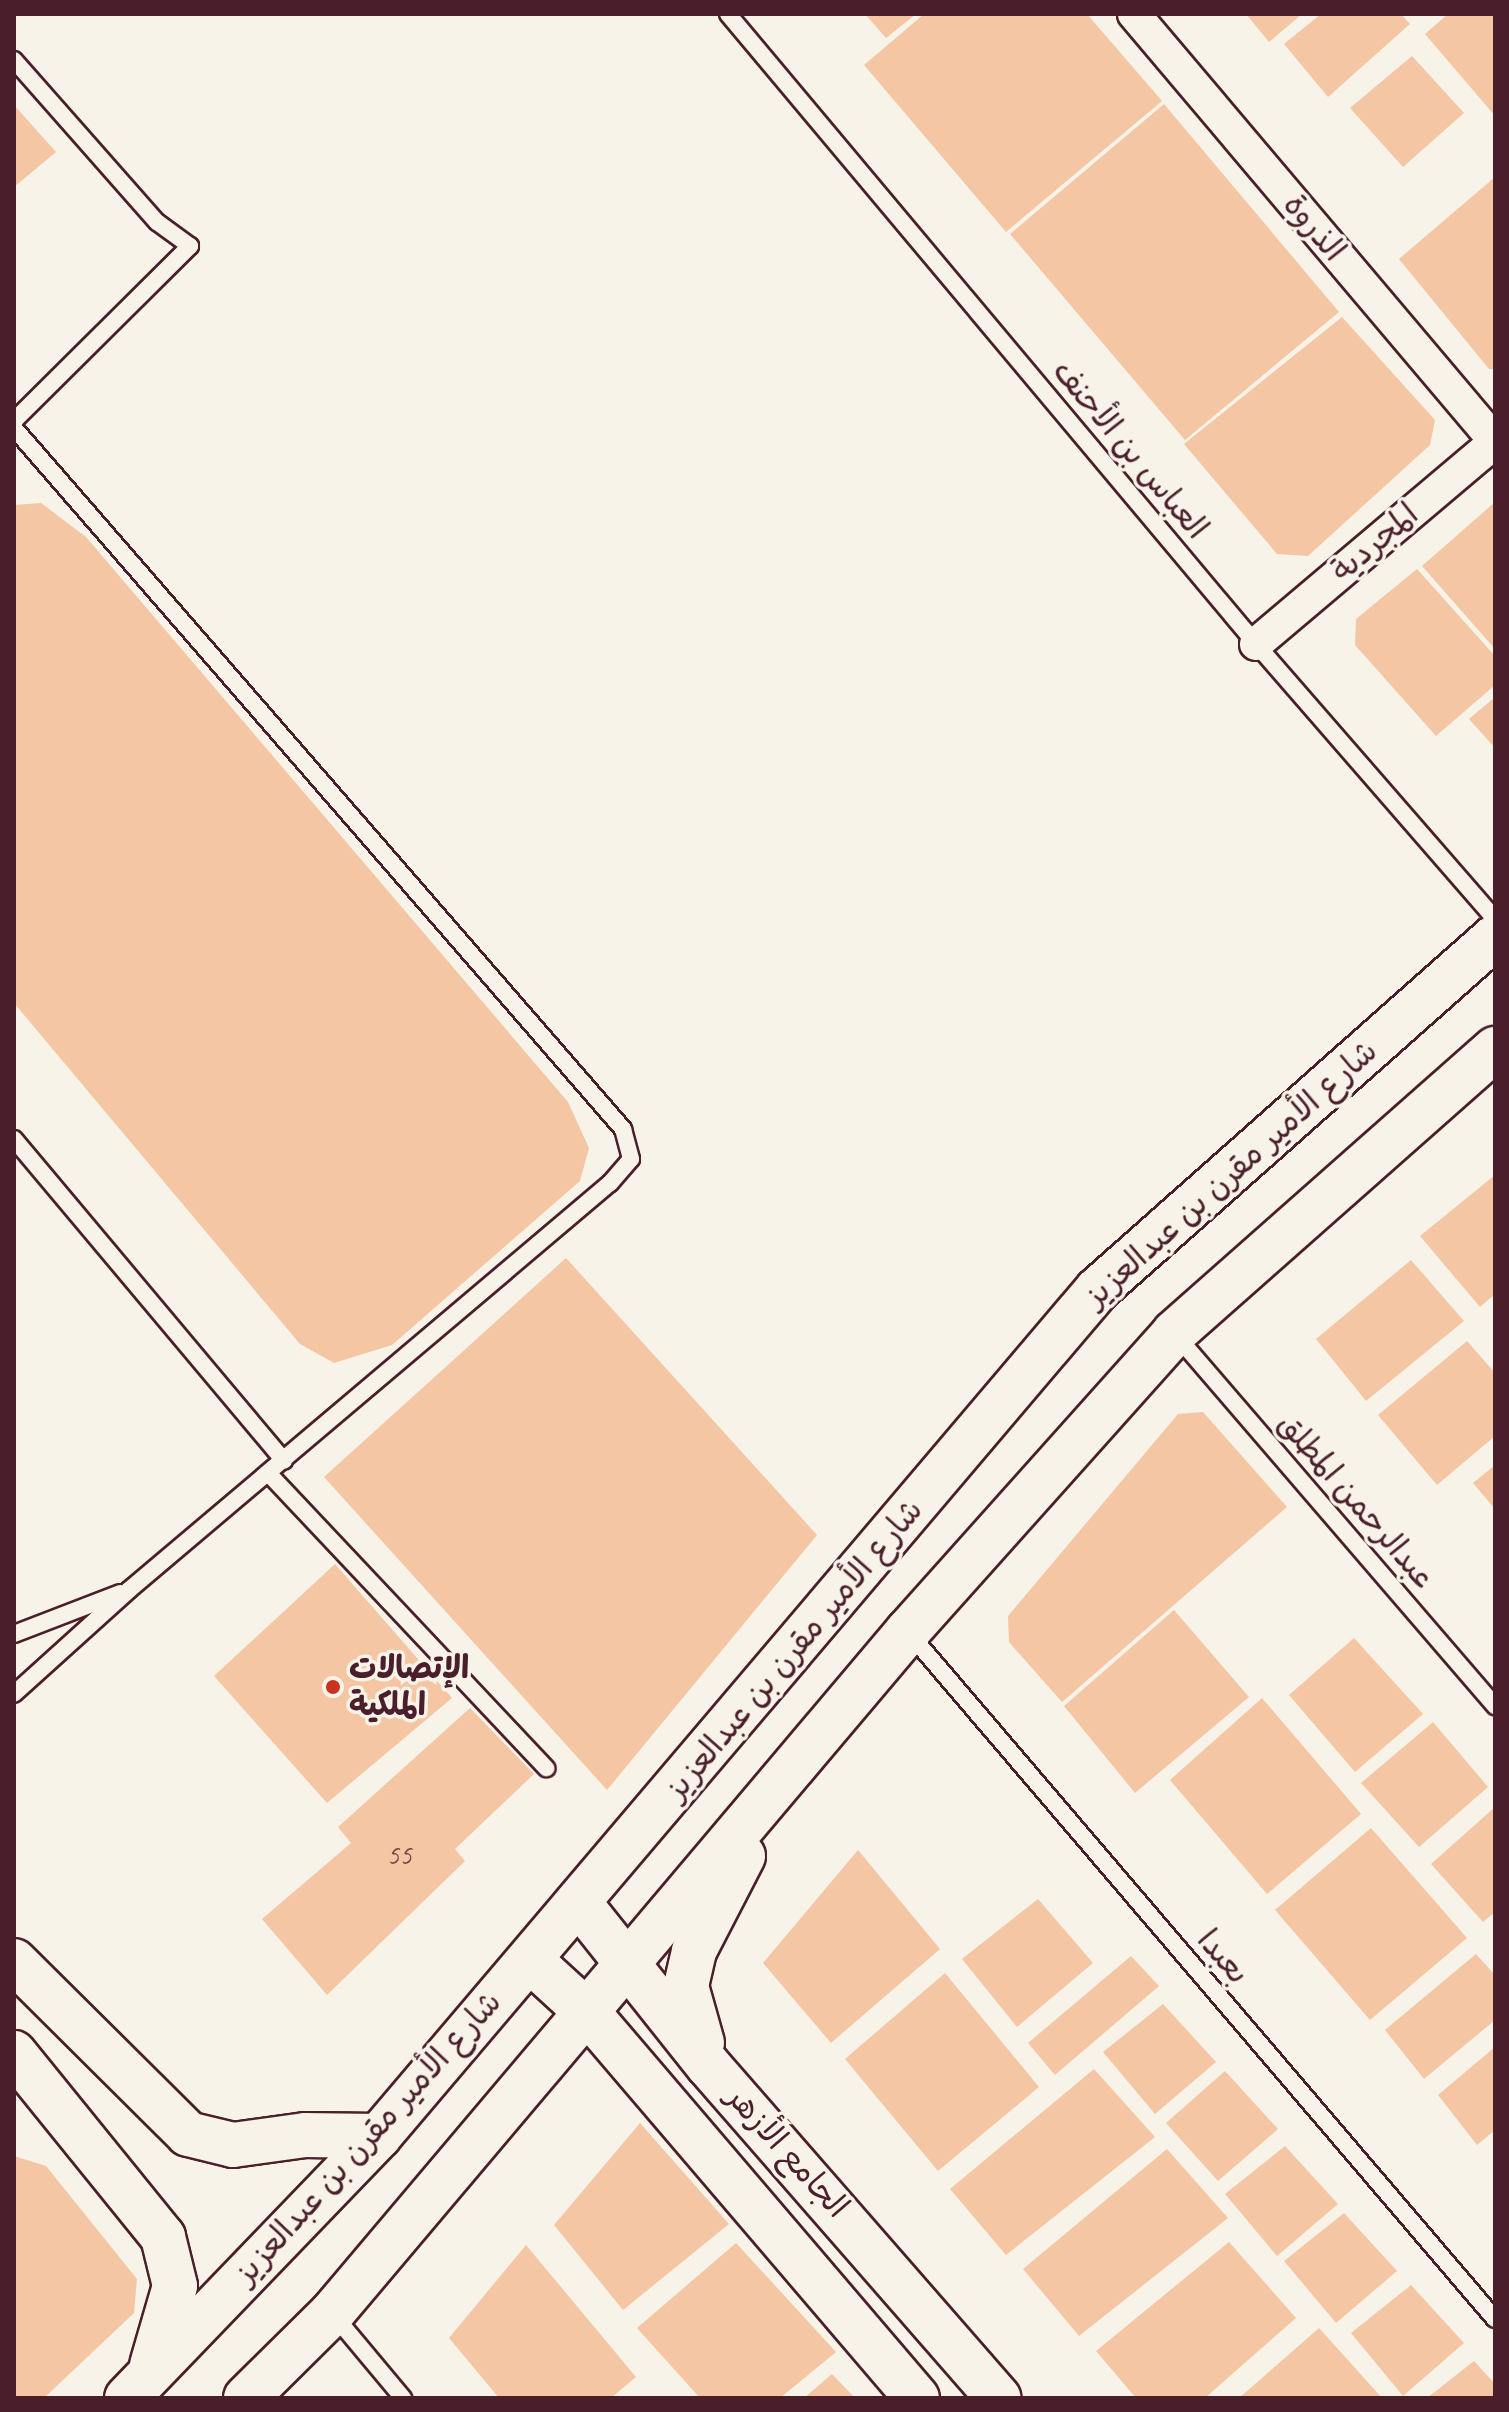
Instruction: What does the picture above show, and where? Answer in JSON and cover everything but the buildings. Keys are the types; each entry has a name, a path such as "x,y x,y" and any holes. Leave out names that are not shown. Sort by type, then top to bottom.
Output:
{"street":[{"name":"الذروة","path":"1134,14 1495,442"},
{"name":"المجردية","path":"1256,644 1495,442"},
{"name":"شارع الأمير مقرن بن عبدالعزيز","path":"138,2385 379,2136 1097,1290 1495,937"},
{"path":"246,2398 332,2313 589,2014 627,1962 908,1631 1174,1333 1494,1053"},
{"path":"708,2065 686,1986 694,1951 720,1893 739,1867 763,1800"},
{"name":"الجامع الأزهر","path":"579,1903 708,2065 781,2142 999,2398"},
{"name":"الجامع الأزهر","path":"530,1960 589,2014 917,2398"},
{"path":"14,1961 188,2134 233,2145 305,2135 379,2136"},
{"path":"14,2053 163,2237 175,2286 138,2385"},
{"path":"736,2184 781,2142"}],"lane":[{"name":"العباس بن الأحنف","path":"728,14 1256,644 1495,919"},
{"path":"14,60 157,222 190,246 14,421"},
{"path":"14,428 623,1129 631,1159 610,1183 270,1475 129,1590 14,1694"},
{"path":"14,1139 284,1461"},
{"name":"عبدالرحمن المطلق","path":"1174,1333 1495,1706"},
{"path":"270,1475 546,1768"},
{"path":"14,1634 129,1590"},
{"name":"بعبدا","path":"908,1631 1495,2319"},
{"path":"332,2313 403,2398"}],"place":[{"name":"الإتصالات الملكية","path":"333,1687"}]}
